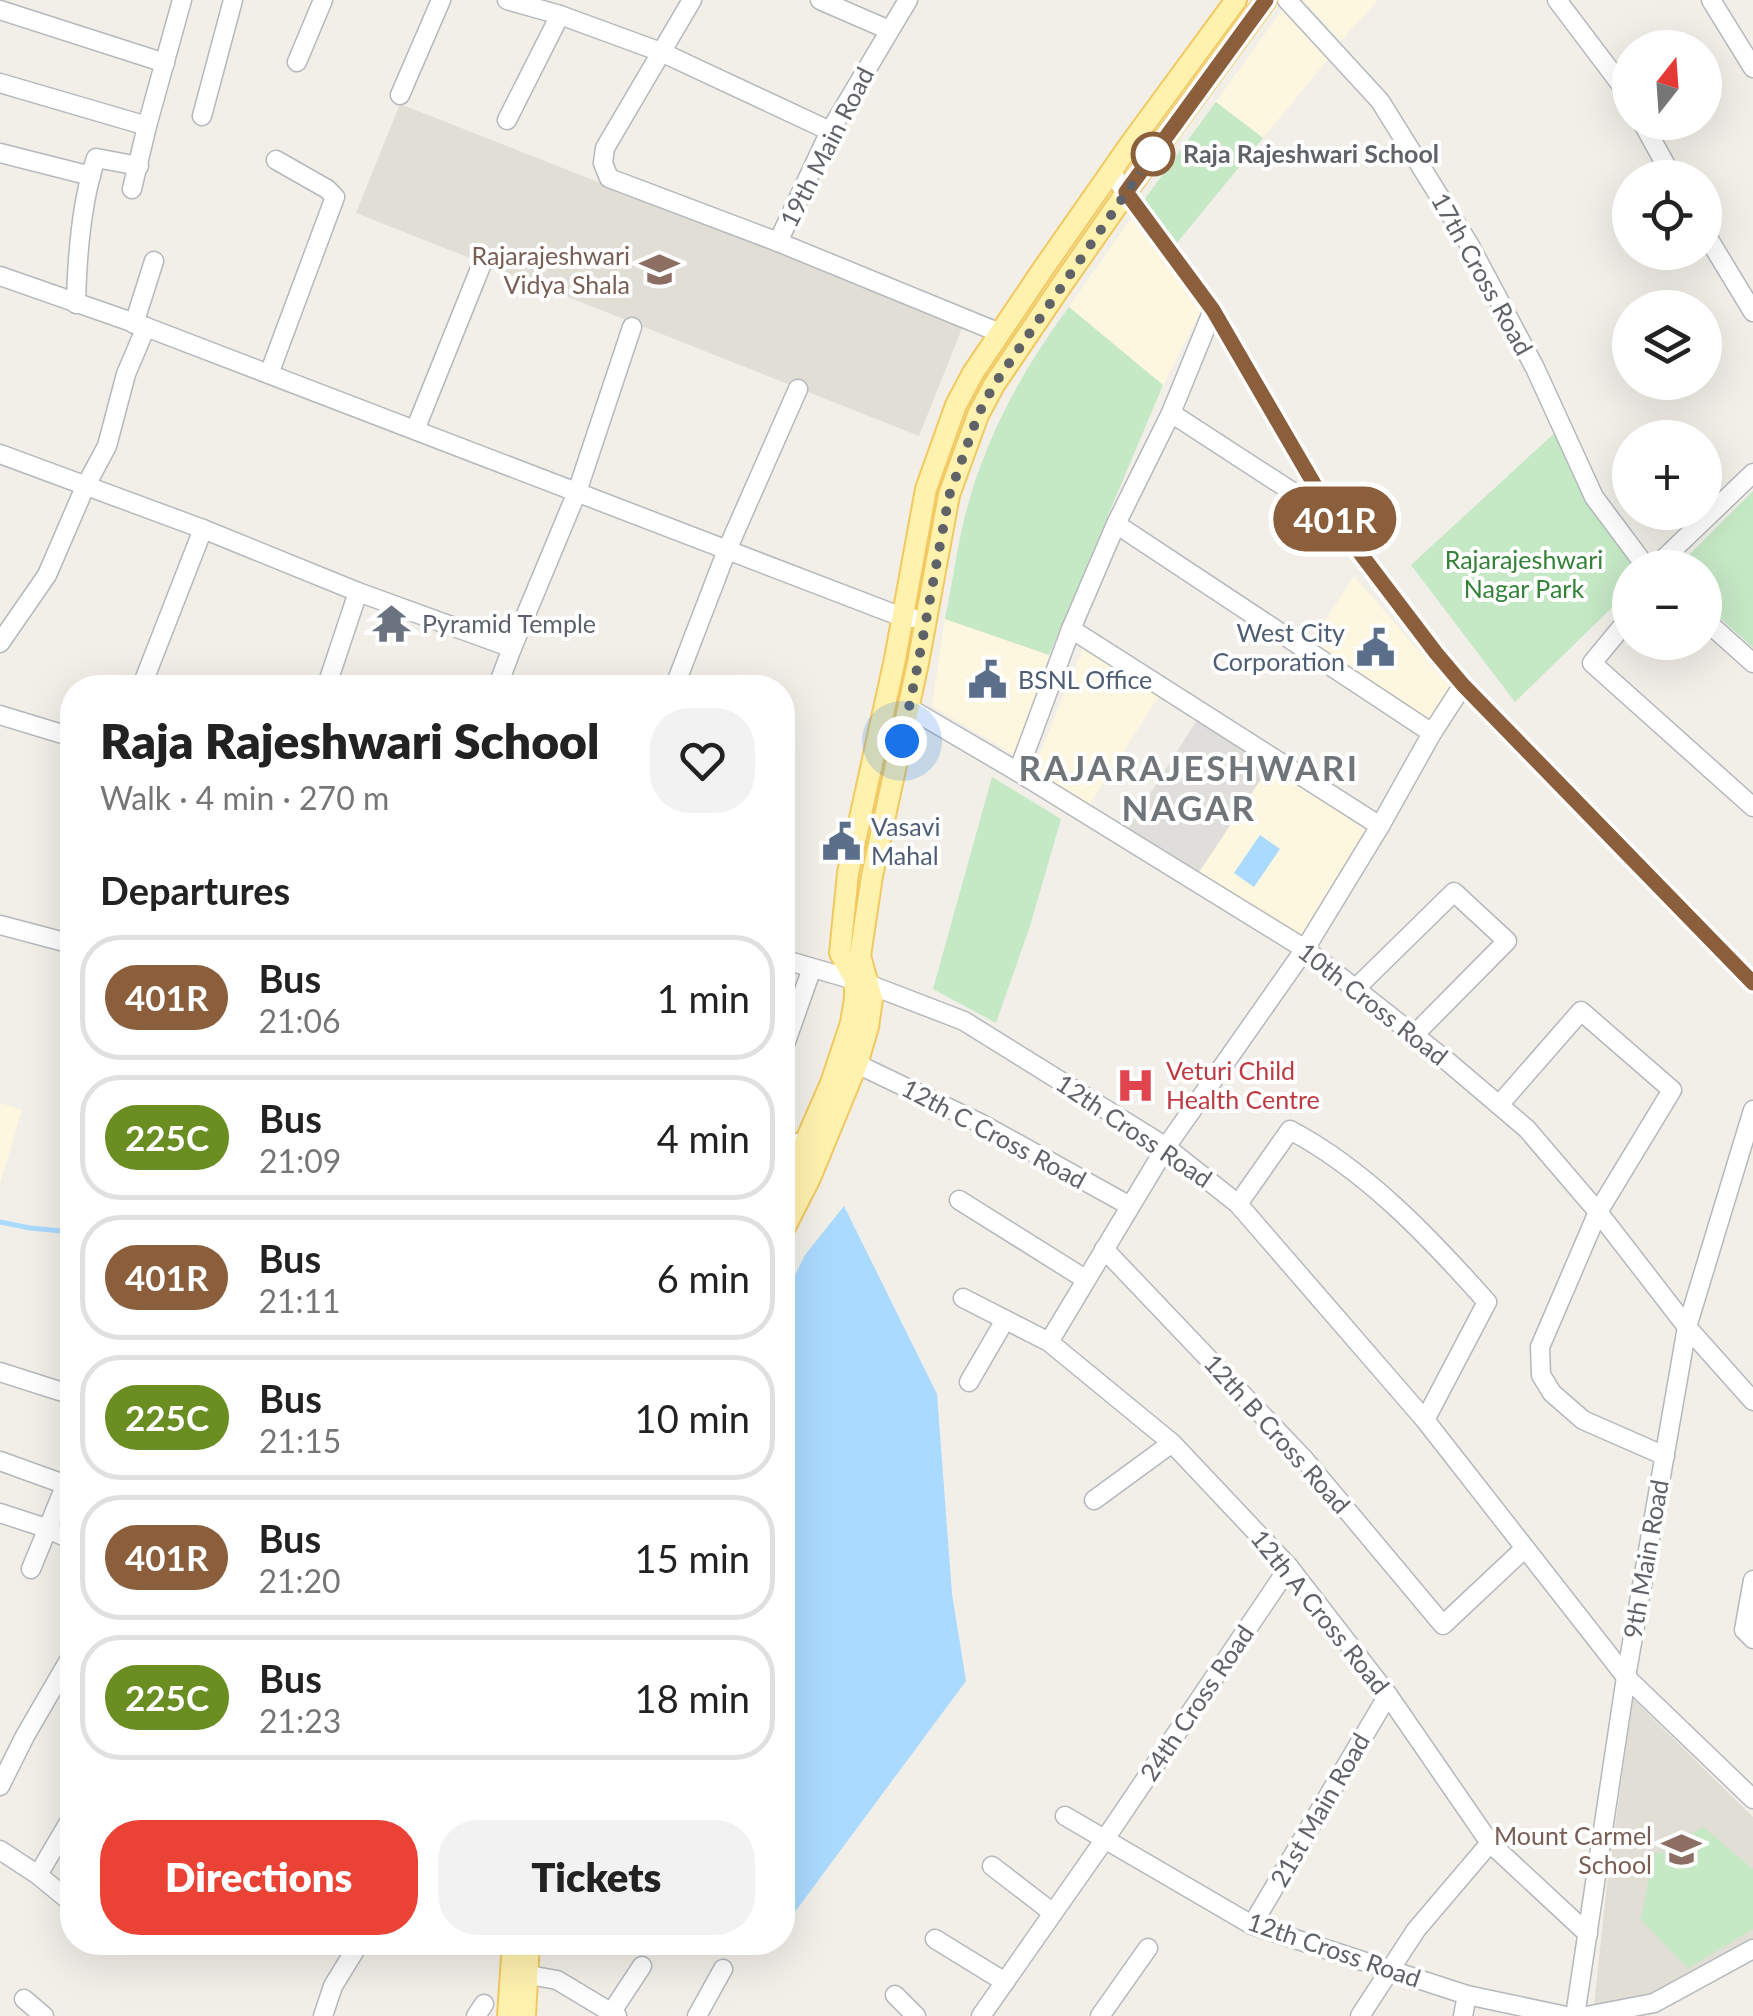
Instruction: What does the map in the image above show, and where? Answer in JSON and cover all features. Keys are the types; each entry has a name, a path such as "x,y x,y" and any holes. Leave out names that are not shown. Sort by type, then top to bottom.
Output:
{"main road":[{"path":"795,1207 857,1064 871,1013 872,999 840,953 848,872 926,489 956,405 973,373 1111,172 1236,0"},
{"path":"795,1166 844,1051 854,1011 861,982 860,956 872,876 949,496 978,415 994,385 1126,192 1266,0"},
{"path":"508,2016 511,1955"},
{"path":"525,2016 529,1955"}],"street":[{"path":"132,189 182,0"},
{"path":"202,116 232,0"},
{"path":"296,62 323,0"},
{"path":"400,95 441,0"},
{"path":"508,0 661,52 830,131"},
{"path":"692,0 605,148 603,164 609,178 778,242"},
{"path":"820,0 889,30"},
{"name":"19th Main Road","path":"908,0 830,131 778,242 1000,333"},
{"name":"17th Cross Road","path":"1287,0 1380,101 1470,244 1535,368 1594,498 1636,550"},
{"path":"1557,0 1612,73"},
{"path":"1711,0 1753,68"},
{"path":"0,10 165,63"},
{"path":"507,120 560,15"},
{"path":"0,83 147,126"},
{"path":"0,153 91,176"},
{"path":"76,304 77,271 97,157 139,166"},
{"path":"269,374 335,198 327,189 276,160"},
{"path":"1111,172 1213,310 1335,520 1436,653 1753,983"},
{"path":"0,643 47,575 107,446 154,261"},
{"path":"1722,262 1753,312"},
{"path":"415,430 481,266"},
{"path":"0,276 140,325 902,617 926,620"},
{"path":"1018,772 1116,524 1171,413 1213,310"},
{"path":"502,675 577,492 632,327"},
{"path":"679,675 727,550 798,389"},
{"path":"1171,413 1335,520"},
{"path":"0,454 512,648"},
{"path":"1670,550 1753,472"},
{"path":"1116,524 1432,732"},
{"path":"146,675 203,529"},
{"path":"330,675 358,592"},
{"path":"1072,629 1380,826"},
{"path":"1722,635 1753,663"},
{"path":"1612,639 1592,663 1753,807"},
{"path":"1048,1342 1166,1147 1304,949 1463,685"},
{"name":"10th Cross Road","path":"909,708 1304,949 1498,1104 1527,1129 1598,1212 1687,1327 1753,1401"},
{"path":"0,715 60,733"},
{"path":"1355,989 1454,892 1507,942 1414,1036"},
{"path":"0,924 60,941"},
{"name":"12th Cross Road","path":"795,963 861,982 964,1021 1166,1147 1238,1204 1425,1420 1626,1676 1753,1798"},
{"path":"795,1016 812,968"},
{"path":"1498,1104 1582,1011 1672,1090 1598,1212 1540,1347 1541,1375 1552,1393 1583,1420 1665,1456"},
{"name":"12th C Cross Road","path":"857,1064 982,1124 1130,1206"},
{"name":"9th Main Road","path":"1576,2016 1626,1676 1687,1327 1753,1110"},
{"path":"1238,1204 1290,1130 1322,1147 1384,1198 1487,1302 1425,1420"},
{"path":"795,1143 804,1146"},
{"path":"959,1200 1086,1279"},
{"name":"12th B Cross Road","path":"1104,1249 1304,1459 1443,1626 1525,1548"},
{"name":"12th A Cross Road","path":"963,1298 1048,1342 1172,1443 1289,1567 1388,1695 1490,1843 1588,1934"},
{"path":"969,1382 1005,1320"},
{"path":"0,1372 60,1392"},
{"path":"1094,1500 1172,1443"},
{"path":"0,1461 60,1483"},
{"path":"30,1569 60,1502"},
{"path":"0,1513 60,1534"},
{"name":"24th Cross Road","path":"981,2016 1289,1567"},
{"path":"1753,1580 1744,1630 1753,1639"},
{"path":"0,1786 60,1676"},
{"name":"21st Main Road","path":"1252,1926 1388,1695"},
{"name":"12th Cross Road","path":"1065,1816 1252,1926 1467,1995 1566,2016"},
{"path":"38,1876 60,1838"},
{"path":"1360,2016 1416,1930 1490,1843"},
{"path":"0,1850 60,1893"},
{"path":"992,1866 1053,1913"},
{"path":"935,1940 1005,1982"},
{"path":"1100,2016 1148,1948"},
{"path":"1586,2016 1654,2003 1753,1949"},
{"path":"323,2016 333,1986 352,1955"},
{"path":"528,1975 557,1980 614,2014 642,1966"},
{"path":"697,2016 723,1969"},
{"path":"1463,2016 1467,1995"},
{"path":"894,1996 916,2016"},
{"path":"24,1998 44,2016"}],"shaded area":[{"path":"1303,0 1378,0 1341,41"},
{"path":"1282,10 1329,58 1263,138 1216,102"},
{"name":"Rajarajeshwari Vidya Shala","path":"400,104 963,326 919,436 356,213"},
{"path":"1131,218 1201,311 1163,385 1069,307"},
{"path":"1354,576 1452,689 1429,722 1311,642"},
{"name":"BSNL Office","path":"945,619 1049,655 1016,756 932,706"},
{"path":"1084,646 1159,696 1089,805 1033,770"},
{"path":"1197,720 1269,767 1197,875 1127,830"},
{"path":"1269,767 1369,832 1297,941 1197,875"},
{"path":"0,1103 22,1110 0,1184"},
{"name":"Mount Carmel School","path":"1633,1699 1753,1817 1753,1941 1683,1980 1623,2005 1594,2005 1607,1884"}],"green space":[{"path":"1216,102 1263,138 1176,244 1144,200"},
{"path":"1069,307 1163,385 1049,655 945,619 964,520 993,435 1035,356"},
{"name":"Rajarajeshwari Nagar Park","path":"1560,428 1612,518 1612,530 1619,530 1630,550 1612,550 1612,608 1515,702 1411,565"},
{"path":"1753,491 1753,648 1722,620 1722,550 1694,550 1714,530 1722,530 1722,522"},
{"path":"992,777 1061,819 996,1023 933,989"},
{"path":"1703,1827 1753,1869 1753,1929 1688,1968 1641,1920 1653,1854 1669,1851"}],"water":[{"path":"1260,835 1280,849 1254,887 1234,873"},
{"path":"844,1206 937,1394 952,1594 966,1681 795,1912 795,1275 805,1255"}],"waterway":[{"path":"0,1222 60,1231"}],"bus line":[{"name":"401R","path":"1266,0 1126,192 1213,310 1335,520 1436,653 1753,983"}],"place":[{"name":"Raja Rajeshwari School","path":"1153,154"},
{"name":"Rajarajeshwari Vidya Shala","path":"660,270"},
{"name":"Pyramid Temple","path":"392,624"},
{"name":"West City Corporation","path":"1375,647"},
{"name":"BSNL Office","path":"988,680"},
{"name":"Vasavi Mahal","path":"841,841"},
{"name":"Veturi Child Health Centre","path":"1136,1085"},
{"name":"Mount Carmel School","path":"1682,1850"}],"district":[{"name":"RAJARAJESHWARI NAGAR","path":"1189,789"}],"route":[{"path":"902,741 949,496 978,415 994,385 1153,154"}]}
